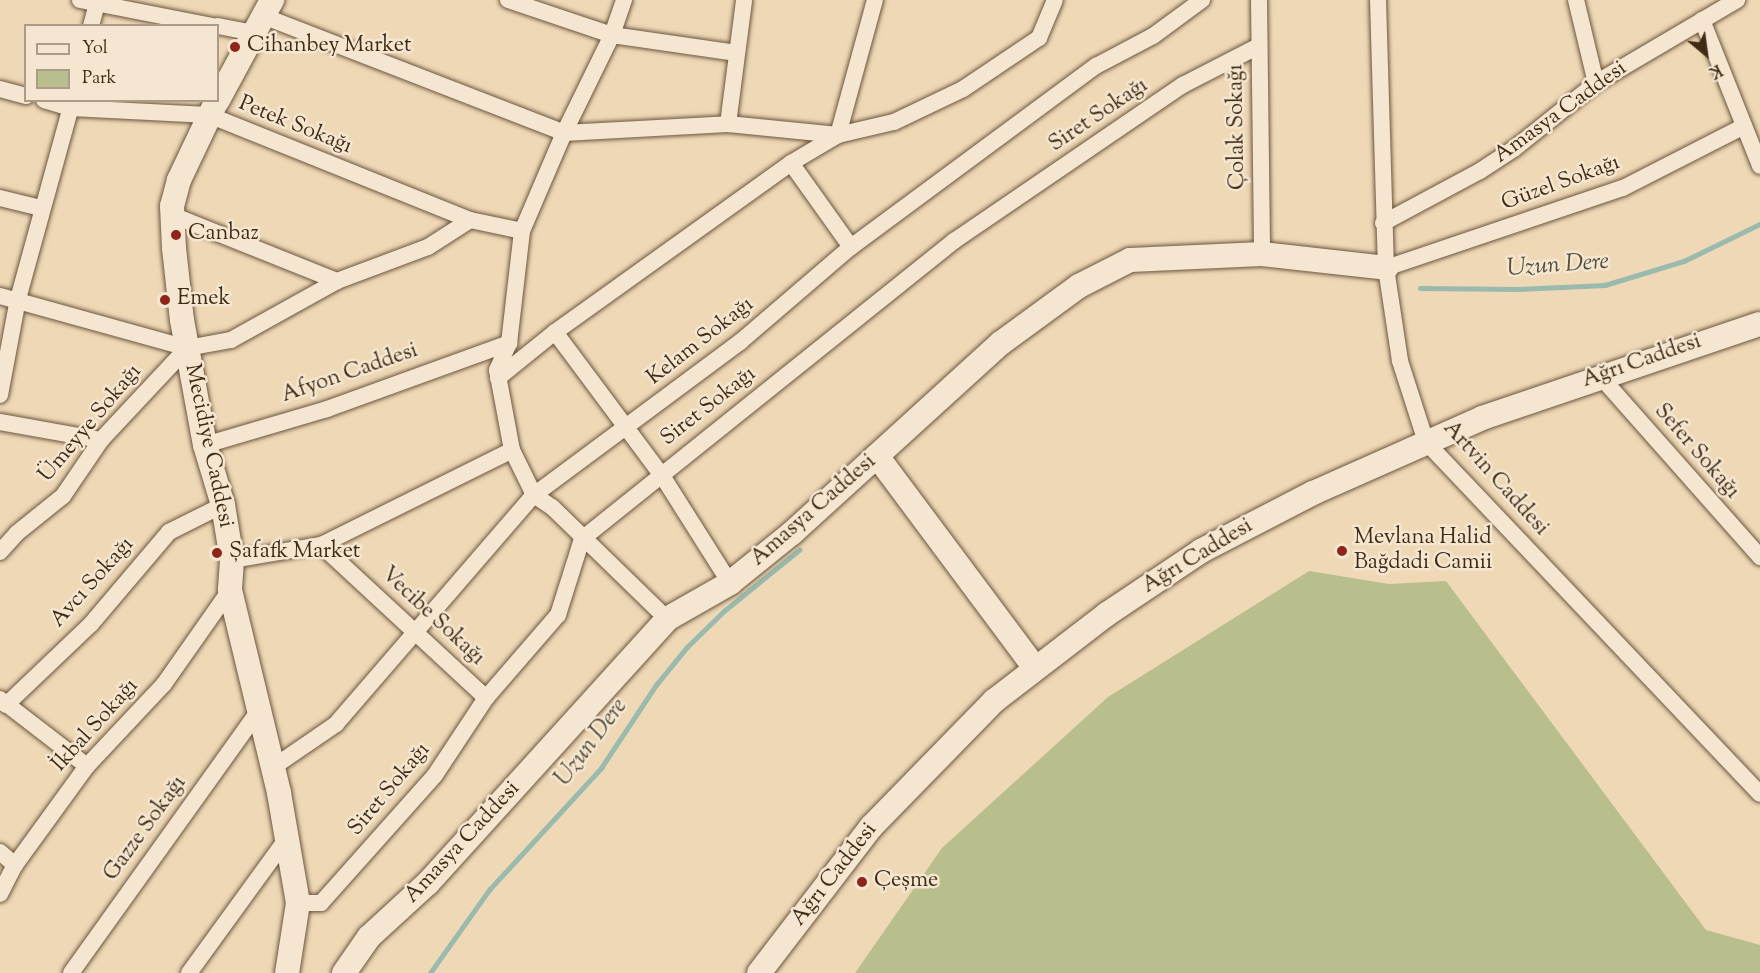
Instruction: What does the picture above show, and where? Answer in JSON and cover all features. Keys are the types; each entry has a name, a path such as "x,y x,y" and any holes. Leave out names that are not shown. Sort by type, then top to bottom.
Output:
{"street":[{"path":"508,0 612,35 738,52"},
{"path":"624,0 612,35 564,133 522,231 509,343 497,370 512,450 534,495 552,507 582,539 667,619"},
{"path":"728,124 744,0"},
{"path":"838,135 875,0"},
{"path":"498,378 555,332 791,163 838,135 894,122 963,89 1039,38 1055,0"},
{"name":"Kelam Sokağı","path":"272,768 336,724 534,495 626,429 740,342 851,247 1096,66 1153,36 1202,0"},
{"name":"Çolak Sokağı","path":"1259,0 1262,254"},
{"name":"Artvin Caddesi","path":"1378,0 1386,268 1400,361 1426,442 1760,794"},
{"path":"1576,0 1596,83"},
{"name":"Amasya Caddesi","path":"1383,224 1413,210 1515,148 1596,83 1709,11 1737,0"},
{"path":"91,24 92,2 202,24"},
{"path":"1709,11 1744,126 1760,166"},
{"path":"219,26 263,16 564,133 728,124 838,135"},
{"name":"Mecidiye Caddesi","path":"219,98 263,16"},
{"name":"Siret Sokağı","path":"298,903 321,903 435,776 486,698 558,615 582,539 954,241 1183,85 1259,46"},
{"path":"0,89 24,95"},
{"path":"0,395 18,299 41,208 72,104"},
{"name":"Petek Sokağı","path":"72,104 215,105 470,220 522,231"},
{"name":"Mecidiye Caddesi","path":"215,105 178,180 172,215 187,348 205,445 223,505 232,560 230,590 272,768 298,903 287,973"},
{"name":"Güzel Sokağı","path":"1386,268 1623,188 1744,126"},
{"path":"791,163 851,247"},
{"path":"0,198 41,208"},
{"path":"172,215 337,281"},
{"path":"0,296 18,299 187,348 231,340 337,281 428,248 470,220"},
{"name":"Amasya Caddesi","path":"344,973 369,937 428,883 667,619 730,583 877,456 1001,343 1099,276 1130,260 1262,254 1386,268"},
{"name":"Ağrı Caddesi","path":"759,973 872,826 994,701 1034,667 1201,551 1313,493 1426,442 1600,376 1760,324"},
{"path":"555,332 662,474 730,583"},
{"name":"Afyon Caddesi","path":"205,445 327,409 509,343"},
{"name":"Ümeyye Sokağı","path":"0,552 17,533 63,496 101,441 187,348"},
{"name":"Sefer Sokağı","path":"1600,376 1760,556"},
{"path":"0,422 101,441"},
{"path":"232,560 321,545 512,450"},
{"path":"877,456 1034,667"},
{"name":"Avcı Sokağı","path":"3,702 91,624 169,532 223,505"},
{"path":"0,530 17,533"},
{"name":"Vecibe Sokağı","path":"321,545 486,698"},
{"name":"İkbal Sokağı","path":"0,894 15,865 87,766 164,684 230,590"},
{"path":"3,702 87,766"},
{"name":"Gazze Sokağı","path":"71,973 258,712"},
{"path":"189,973 287,838"},
{"path":"0,852 15,865"}],"green space":[{"path":"1309,571 1389,584 1446,581 1706,930 1760,945 1760,973 855,973 942,848 1108,697"}],"waterway":[{"name":"Uzun Dere","path":"1420,288 1519,289 1605,285 1684,261 1760,224"},
{"name":"Uzun Dere","path":"430,973 489,890 601,768 656,685 687,647 724,611 799,550"}],"place":[{"name":"Cihanbey Market","path":"235,47"},
{"name":"Canbaz","path":"176,235"},
{"name":"Emek","path":"165,300"},
{"name":"Mevlana Halid Bağdadi Camii","path":"1342,551"},
{"name":"Şafafk Market","path":"217,553"},
{"name":"Çeşme","path":"862,882"}]}
